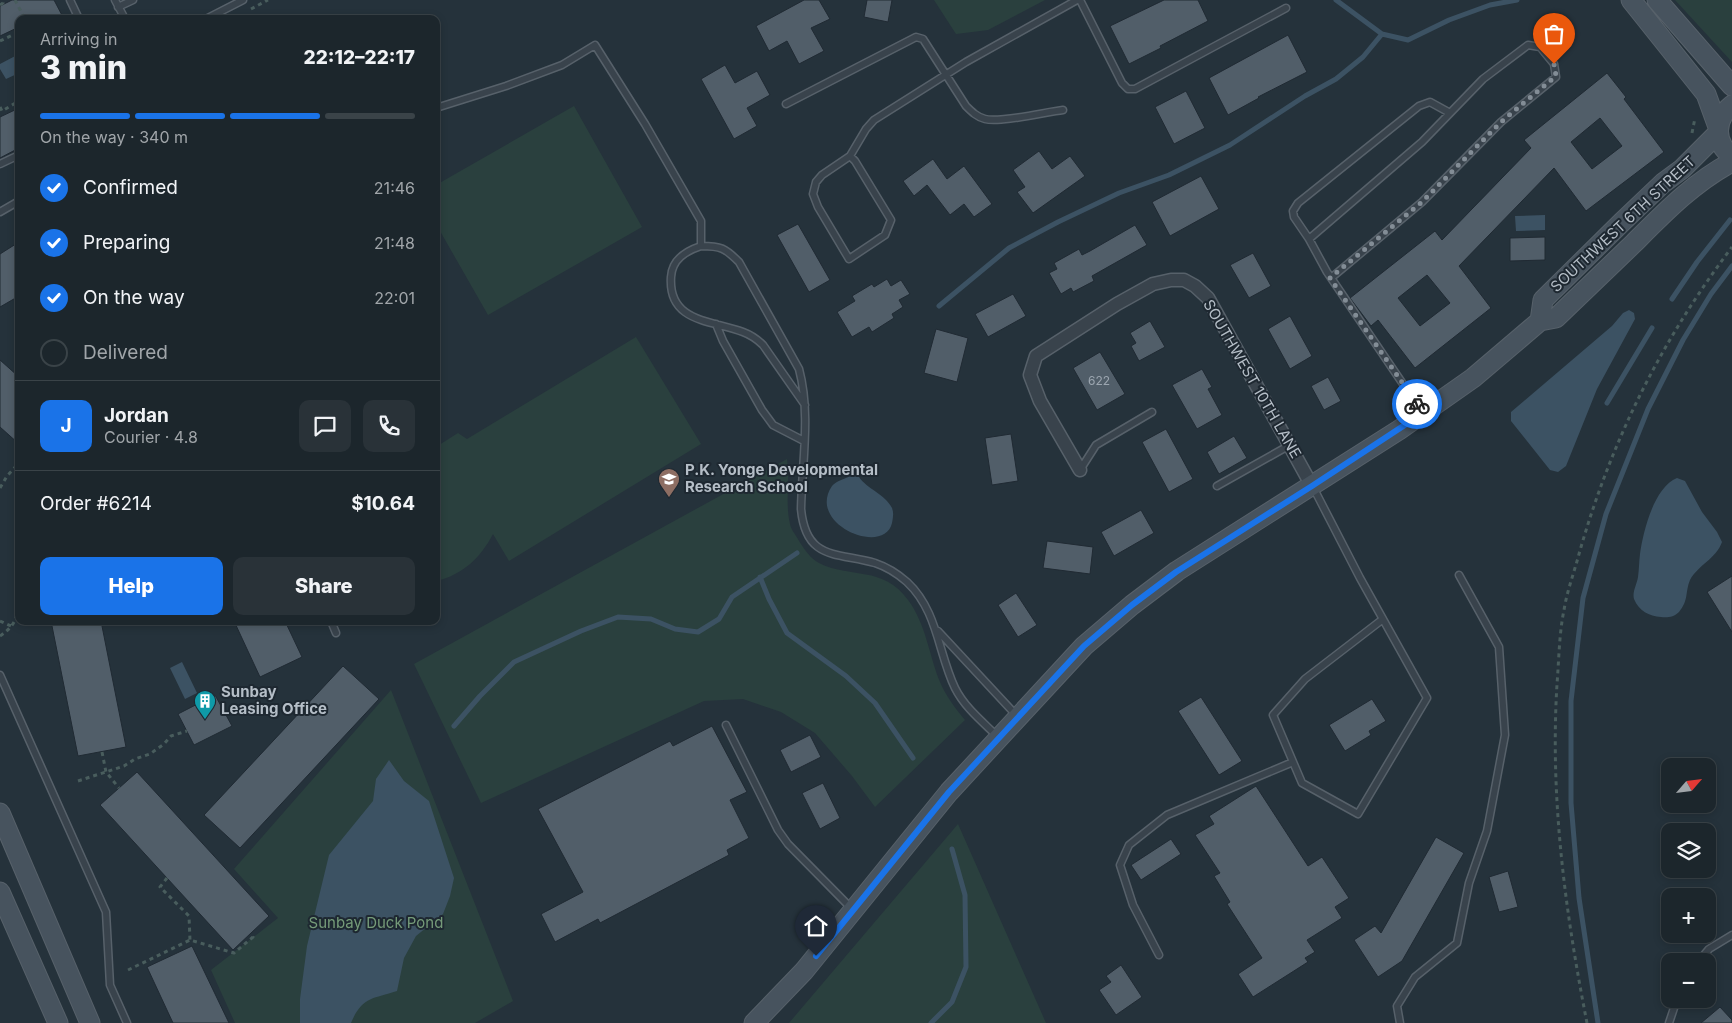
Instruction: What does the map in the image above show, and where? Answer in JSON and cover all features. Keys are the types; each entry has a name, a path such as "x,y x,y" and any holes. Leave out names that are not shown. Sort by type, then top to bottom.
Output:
{"street":[{"path":"1630,0 1706,94 1724,149 1732,156"},
{"path":"1657,0 1732,86"},
{"name":"SOUTHWEST 6TH STREET","path":"1540,320 1543,300 1664,182 1682,169 1718,130 1720,119 1724,112 1732,105"},
{"name":"SOUTHWEST 6TH STREET","path":"754,1023 804,971 949,792 1084,646 1132,605 1176,572 1423,413 1473,378 1540,320 1556,318 1657,220 1713,172 1732,162"},
{"name":"SOUTHWEST 10TH LANE","path":"1080,470 1040,401 1030,375 1036,356 1153,284 1171,280 1184,280 1195,286 1208,298 1312,486"},
{"path":"0,813 90,1023"},
{"path":"0,892 58,1023"}],"lane":[{"path":"70,0 77,15"},
{"path":"115,0 123,15"},
{"path":"118,7 133,0"},
{"path":"214,15 243,0"},
{"path":"850,156 855,161 891,220 885,235 849,259 812,194 816,182 822,174 850,156 866,129 874,120 945,76 1078,0 1122,83 1128,89 1135,89 1286,8"},
{"path":"786,104 916,37 923,39 966,106 976,115 986,120 998,120 1064,110"},
{"path":"440,107 506,86 562,65 596,45 645,124 701,221 701,246"},
{"path":"1309,239 1422,142 1482,79 1528,46 1540,47 1554,64 1556,76 1501,122 1422,202 1330,278"},
{"path":"1423,413 1330,278 1309,239 1294,217 1293,211 1298,204 1419,106 1430,102 1450,113"},
{"path":"0,164 15,157"},
{"path":"0,212 15,204"},
{"path":"806,406 763,344 754,337 745,332 697,320 679,308 670,287 671,273 676,263 686,251 701,246 714,246 726,250 739,262 799,369 804,386 806,406 801,509 802,520 811,541 831,554 875,563 898,575 917,594 927,608 937,630 940,647 956,689 970,710 999,737"},
{"path":"716,324 723,341 762,410 773,425 804,441"},
{"path":"1080,470 1096,445 1152,412"},
{"path":"1217,486 1290,445"},
{"path":"1312,486 1427,698 1358,814 1302,783 1273,715 1305,679 1383,618"},
{"path":"1400,1023 1397,1006 1415,977 1457,943 1469,882 1487,831 1505,735 1499,646 1458,574"},
{"path":"333,625 336,633"},
{"path":"937,630 1017,717"},
{"path":"0,675 106,912 110,985 127,1023"},
{"path":"726,725 778,830 788,844 853,910"},
{"path":"1159,955 1133,905 1120,865 1129,845 1167,815 1293,762"},
{"path":"1706,953 1732,935"},
{"path":"1669,1023 1675,1008"}],"path":[{"path":"0,5 3,3 1,0"},
{"path":"16,0 23,15"},
{"path":"0,41 15,34"},
{"path":"0,107 2,111 15,103"},
{"path":"1689,138 1695,124 1694,112"},
{"path":"1587,1023 1566,905 1555,775 1554,728 1564,610 1587,527 1610,460 1630,413 1671,336 1704,285 1732,247"},
{"path":"0,488 15,467"},
{"path":"0,621 12,626"},
{"path":"0,636 15,622"},
{"path":"78,781 124,766 135,759 150,754 164,744 171,736 187,731"},
{"path":"102,752 106,772 119,788"},
{"path":"167,878 160,887 189,916 190,940"},
{"path":"128,970 190,940 234,953 253,937 250,934"}],"green space":[{"path":"934,0 1045,0 988,30 956,34"},
{"path":"1675,0 1732,0 1732,62"},
{"path":"574,106 642,227 488,315 440,231 440,183"},
{"path":"636,337 701,444 509,561 493,534 483,550 470,564 463,570 440,580 440,444 458,433 467,439"},
{"path":"787,459 790,524 803,547 819,563 842,571 877,577 898,589 908,600 919,619 942,687 965,720 875,807 852,776 815,733 781,712 743,699 704,701 481,803 414,664"},
{"name":"Sunbay Duck Pond","path":"391,690 513,1001 475,1023 235,1023 211,970 278,918 234,869"},
{"path":"958,824 1046,1023 789,1023"}],"water":[{"path":"15,56 15,75 6,79 0,69 0,64"},
{"path":"1545,215 1545,230 1516,231 1515,216"},
{"path":"1629,310 1634,313 1635,319 1597,389 1566,466 1558,472 1550,470 1511,421 1511,412 1612,326 1623,313"},
{"path":"853,475 859,477 885,499 892,508 892,523 886,533 876,537 849,532 837,523 829,513 827,500 832,486"},
{"path":"1677,478 1685,481 1702,512 1722,542 1716,553 1693,575 1690,580 1686,600 1679,612 1673,616 1663,617 1652,615 1642,610 1634,599 1634,594 1642,545 1651,511 1662,491"},
{"path":"182,662 197,693 185,699 170,668"},
{"name":"Sunbay Duck Pond","path":"389,760 404,781 429,801 454,878 450,896 443,914 416,936 404,958 397,991 369,1000 359,1008 351,1023 300,1023 300,999 307,946 329,855 373,801 376,779"}],"building":[{"path":"12,0 54,0 62,15 15,15 15,29 0,36 0,6"},
{"path":"804,0 819,0 830,19 811,28 824,51 799,64 787,41 769,51 756,26"},
{"path":"867,0 892,0 888,22 864,17"},
{"path":"1164,0 1198,0 1208,21 1129,64 1110,26"},
{"path":"1288,35 1307,72 1228,115 1209,78"},
{"path":"725,65 735,83 757,71 770,95 747,108 757,126 734,139 701,79"},
{"path":"1607,73 1664,152 1586,211 1554,168 1459,266 1491,308 1415,368 1378,320 1371,326 1350,298 1435,231 1442,240 1531,148 1524,140","holes":["1600,118 1622,146 1592,169 1571,142","1427,275 1450,303 1420,326 1398,298"]},
{"path":"1186,91 1205,128 1174,144 1155,107"},
{"path":"15,110 15,150 0,158 0,117"},
{"path":"1039,151 1052,169 1070,156 1085,176 1033,213 1017,192 1025,187 1013,170"},
{"path":"933,159 947,179 964,166 992,204 974,217 964,204 950,215 927,185 914,196 903,181"},
{"path":"1201,176 1219,209 1170,236 1152,202"},
{"path":"798,224 830,280 809,292 777,235"},
{"path":"1135,225 1147,245 1092,276 1094,281 1073,292 1071,288 1061,294 1049,273 1057,269 1054,263 1079,249 1082,255"},
{"path":"1545,237 1545,260 1510,261 1510,238"},
{"path":"15,245 15,298 0,307 0,254"},
{"path":"1253,253 1271,286 1249,298 1230,265"},
{"path":"887,279 891,286 901,280 910,294 899,300 903,307 892,314 894,318 872,332 869,327 852,337 837,312 855,301 852,296 872,284 874,287"},
{"path":"1013,294 1026,316 988,337 975,314"},
{"path":"1290,316 1312,356 1290,369 1268,329"},
{"path":"1150,321 1165,347 1139,361 1131,346 1136,343 1130,333"},
{"path":"936,329 968,338 957,382 924,373"},
{"path":"1100,352 1125,394 1097,410 1073,368"},
{"path":"0,360 15,373 15,440 0,427"},
{"path":"1202,369 1212,387 1208,389 1222,415 1197,429 1172,385"},
{"path":"1328,377 1341,401 1324,410 1311,386"},
{"path":"1166,429 1193,479 1169,492 1142,442"},
{"path":"1011,434 1018,481 992,485 985,438"},
{"path":"1234,436 1247,458 1219,474 1207,452"},
{"path":"1141,510 1154,533 1114,556 1101,532"},
{"path":"1047,541 1093,547 1090,574 1043,568"},
{"path":"1732,576 1732,632 1707,592"},
{"path":"1016,593 1037,625 1018,637 998,605"},
{"path":"52,625 102,625 126,747 78,756"},
{"path":"236,625 287,625 302,657 260,677"},
{"path":"343,666 379,699 240,848 204,815"},
{"name":"Sunbay Leasing Office","path":"215,695 232,726 194,745 178,714"},
{"path":"1201,697 1242,761 1219,775 1178,711"},
{"path":"1372,699 1386,721 1369,731 1371,735 1345,751 1329,725"},
{"path":"712,726 747,792 730,800 749,838 727,850 729,855 600,923 598,919 555,942 541,914 583,892 538,809 670,741 673,746"},
{"path":"810,735 821,757 791,772 780,750"},
{"path":"137,772 269,916 233,950 100,805"},
{"path":"823,783 840,818 820,829 802,793"},
{"path":"1256,786 1308,866 1322,857 1349,898 1335,907 1342,918 1307,940 1315,952 1305,958 1308,962 1253,997 1238,974 1262,958 1227,904 1230,902 1214,876 1220,873 1195,835 1214,824 1209,816"},
{"path":"1436,837 1464,853 1402,961 1378,977 1354,940 1375,926 1381,933"},
{"path":"1171,839 1181,854 1141,880 1131,865"},
{"path":"1508,871 1518,907 1499,912 1489,877"},
{"path":"192,946 229,1023 173,1023 147,967"},
{"path":"1121,965 1142,997 1116,1015 1099,990 1111,982 1106,976"},
{"path":"1720,1007 1732,1020 1732,1023 1701,1023"}],"waterway":[{"path":"1336,0 1382,34 1408,40 1449,20 1490,5 1517,0"},
{"path":"939,306 1009,248 1119,193 1169,175 1230,145 1305,96 1336,79 1363,57 1382,34"},
{"path":"1672,299 1697,262 1730,220"},
{"path":"1598,1023 1579,898 1571,803 1571,701 1583,598 1606,514 1648,409 1683,340 1711,294 1732,266"},
{"path":"1607,403 1652,328"},
{"path":"454,726 480,696 514,662 581,631 618,617 651,619 675,629 698,632 719,619 732,597 797,553"},
{"path":"760,577 787,633 846,676 875,703 913,758"},
{"path":"931,1023 952,1002 966,967 965,895 952,849"}],"way so far":[{"path":"1417,404 1330,278 1422,202 1501,122 1556,76 1554,64"}],"place":[{"name":"P.K. Yonge Developmental Research School","path":"669,498"},
{"name":"Sunbay Leasing Office","path":"205,720"}],"route":[{"path":"816,956 949,792 1084,646 1132,605 1176,572 1423,413 1417,404"}]}
